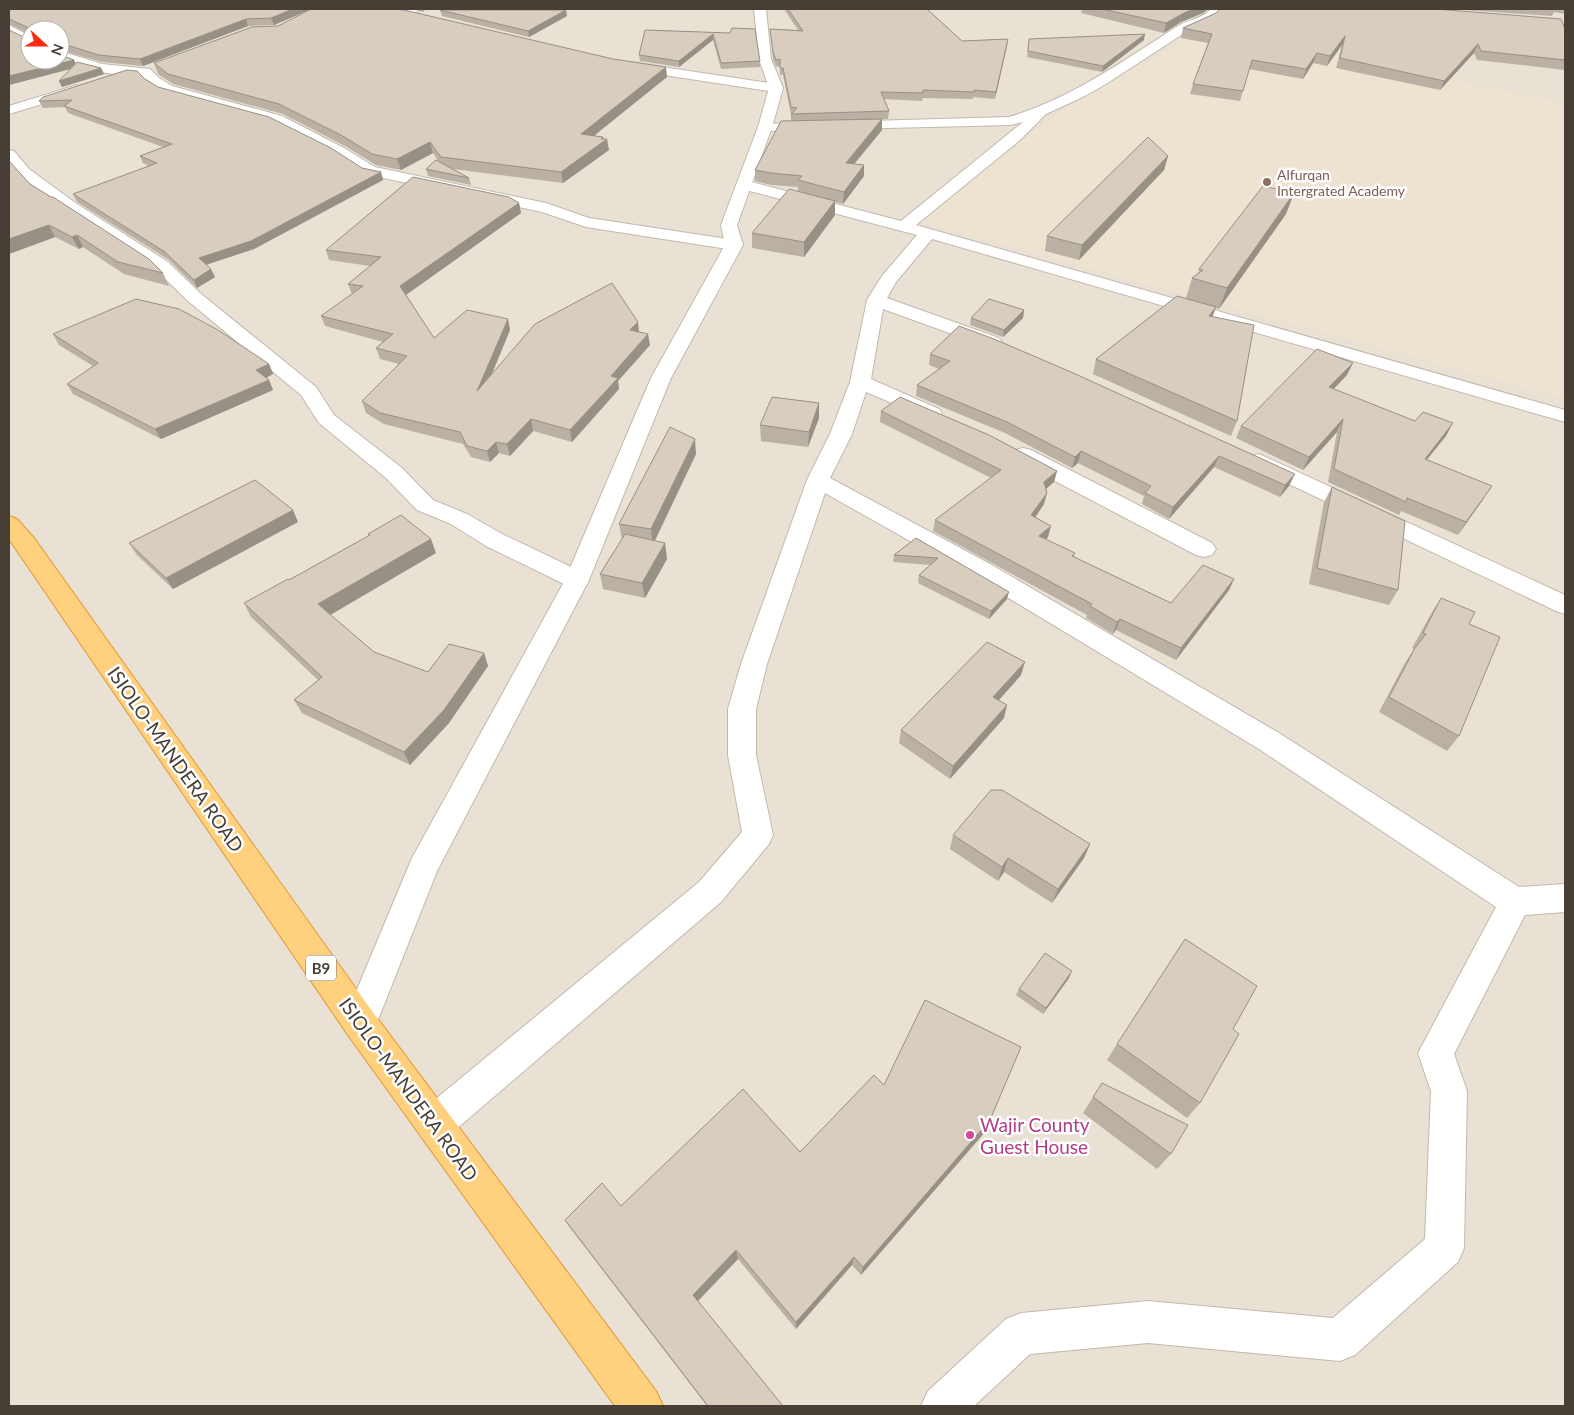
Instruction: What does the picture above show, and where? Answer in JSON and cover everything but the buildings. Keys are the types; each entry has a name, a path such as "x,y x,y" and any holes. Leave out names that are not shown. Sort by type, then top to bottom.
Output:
{"highway":[{"name":"ISIOLO-MANDERA ROAD","path":"9,524 26,544 360,1023 642,1406"}],"street":[{"path":"360,1023 424,868 576,580 661,378 734,245 729,225 765,127 776,88 765,59 760,9"},
{"path":"765,127 1010,121 1039,114 1077,97 1188,26 1210,19 1217,9"},
{"path":"406,12 426,19"},
{"path":"9,29 20,35"},
{"path":"70,58 95,67 130,72"},
{"path":"615,63 776,88"},
{"path":"9,110 130,72 150,70 154,81 167,89 277,119 339,151 370,171 546,208 586,222 734,245"},
{"path":"434,1124 710,892 758,836 742,755 742,710 754,664 818,480 841,434 860,382 876,300 915,230 1039,114"},
{"path":"9,154 24,172 71,207 162,266 194,297 308,391 326,419 394,472 425,505 459,519 494,540 576,580"},
{"path":"744,185 915,230 1565,416"},
{"path":"876,300 1014,350"},
{"path":"860,382 950,421"},
{"path":"1005,445 1204,549"},
{"path":"1241,452 1565,605"},
{"path":"818,480 981,570 1260,736 1515,902 1565,898"},
{"path":"943,1406 1021,1334 1148,1322 1340,1340 1444,1248 1449,1090 1436,1053 1515,902"}],"shaded area":[{"path":"9,9 1565,9 1565,1406 9,1406"},
{"name":"Alfurqan Intergrated Academy","path":"1203,30 1565,103 1565,399 920,222 1061,110"}],"place":[{"name":"Alfurqan Intergrated Academy","path":"1267,182"},
{"name":"Wajir County Guest House","path":"970,1135"}]}
